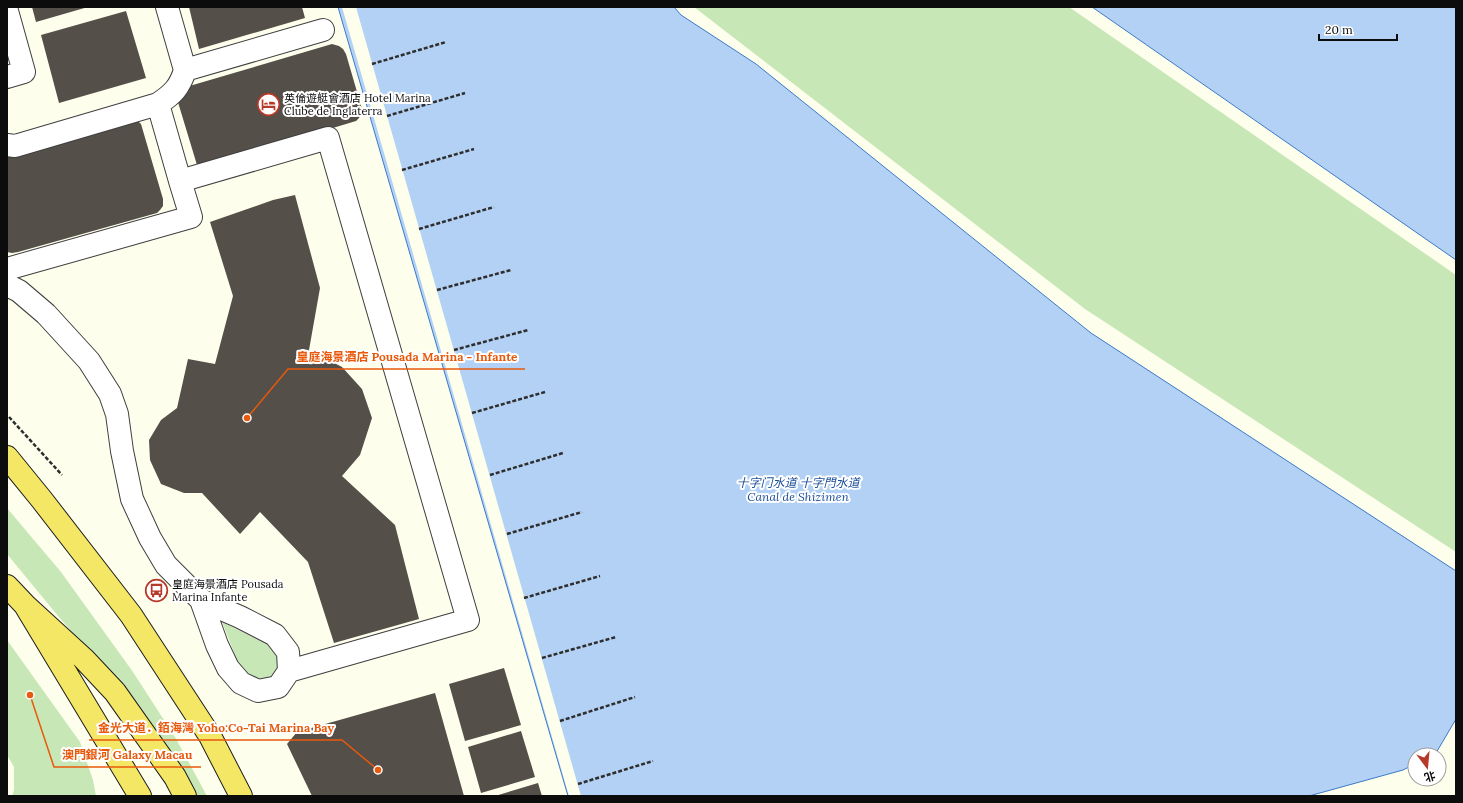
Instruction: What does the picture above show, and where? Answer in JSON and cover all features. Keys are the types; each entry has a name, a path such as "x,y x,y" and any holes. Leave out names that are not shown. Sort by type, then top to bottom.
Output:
{"main road":[{"path":"7,458 42,500 131,615 210,736 241,796"},
{"path":"7,586 25,605 84,659 115,692 175,777 185,796"},
{"path":"25,605 136,792"}],"lane":[{"path":"7,145 14,146 158,104 172,94 182,81 185,70 168,7"},
{"path":"7,11 24,72 7,77"},
{"path":"185,70 323,30"},
{"path":"7,270 191,217 158,104"},
{"path":"180,181 328,138 468,620 289,671"},
{"path":"7,285 19,291 46,314 89,360 110,394 116,414 132,499 150,538 166,565 201,600 240,617 275,635 288,652 289,671 278,687 258,691 241,683 228,668 217,645 201,600"}],"path":[{"path":"372,64 446,42"},
{"path":"387,116 465,93"},
{"path":"402,170 474,149"},
{"path":"419,229 494,207"},
{"path":"437,290 511,270"},
{"path":"454,350 528,330"},
{"path":"472,413 546,392"},
{"path":"9,416 62,475"},
{"path":"490,475 563,453"},
{"path":"507,534 582,512"},
{"path":"524,598 600,576"},
{"path":"542,658 616,637"},
{"path":"560,721 635,697"},
{"path":"578,784 652,761"}],"green space":[{"path":"694,7 1069,7 1456,275 1456,552 1085,309"},
{"path":"7,508 61,572 133,672 175,737 207,796 190,796 135,704 58,616 7,554"},
{"path":"222,622 271,646 277,654 278,669 272,678 264,682 253,679 239,665"},
{"path":"7,640 80,742 93,780 96,796 12,796 14,790 14,767 7,755"}],"water":[{"name":"十字门水道 十字門水道 Canal de Shizimen","path":"338,7 674,7 681,15 756,64 1091,333 1456,571 1456,719 1440,747 1407,747 1407,768 1403,770 1309,796 568,796"},
{"path":"1092,7 1456,7 1456,260"}],"pier":[{"path":"342,7 356,7 581,796 569,796"}],"building":[{"path":"32,7 88,7 36,22"},
{"path":"189,7 302,7 305,18 199,49"},
{"path":"126,11 146,78 59,103 41,35"},
{"name":"英倫遊艇會酒店 Hotel Marina Clube de Inglaterra","path":"332,44 339,46 346,54 362,109 359,118 356,121 207,166 197,165 177,99 186,87"},
{"path":"138,121 141,124 163,199 163,206 157,213 18,252 7,252 7,152"},
{"path":"295,195 320,288 309,350 342,367 362,389 372,418 360,455 342,476 395,525 419,619 334,643 308,562 260,512 240,534 202,493 184,493 161,484 150,460 149,440 161,420 177,408 188,359 215,364 233,296 210,222 273,200"},
{"path":"504,668 521,725 465,741 449,684"},
{"path":"435,693 464,796 312,796 287,744 297,732"},
{"path":"521,731 535,777 481,793 468,747"},
{"path":"538,783 542,796 495,796"}],"place":[{"name":"英倫遊艇會酒店 Hotel Marina Clube de Inglaterra","path":"269,104"},
{"name":"皇庭海景酒店 Pousada Marina - Infante","path":"247,418"},
{"name":"皇庭海景酒店 Pousada Marina Infante","path":"157,590"},
{"name":"澳門銀河 Galaxy Macau","path":"30,695"},
{"name":"金光大道．銆海灣 Yoho:Co-Tai Marina Bay","path":"378,770"}]}
